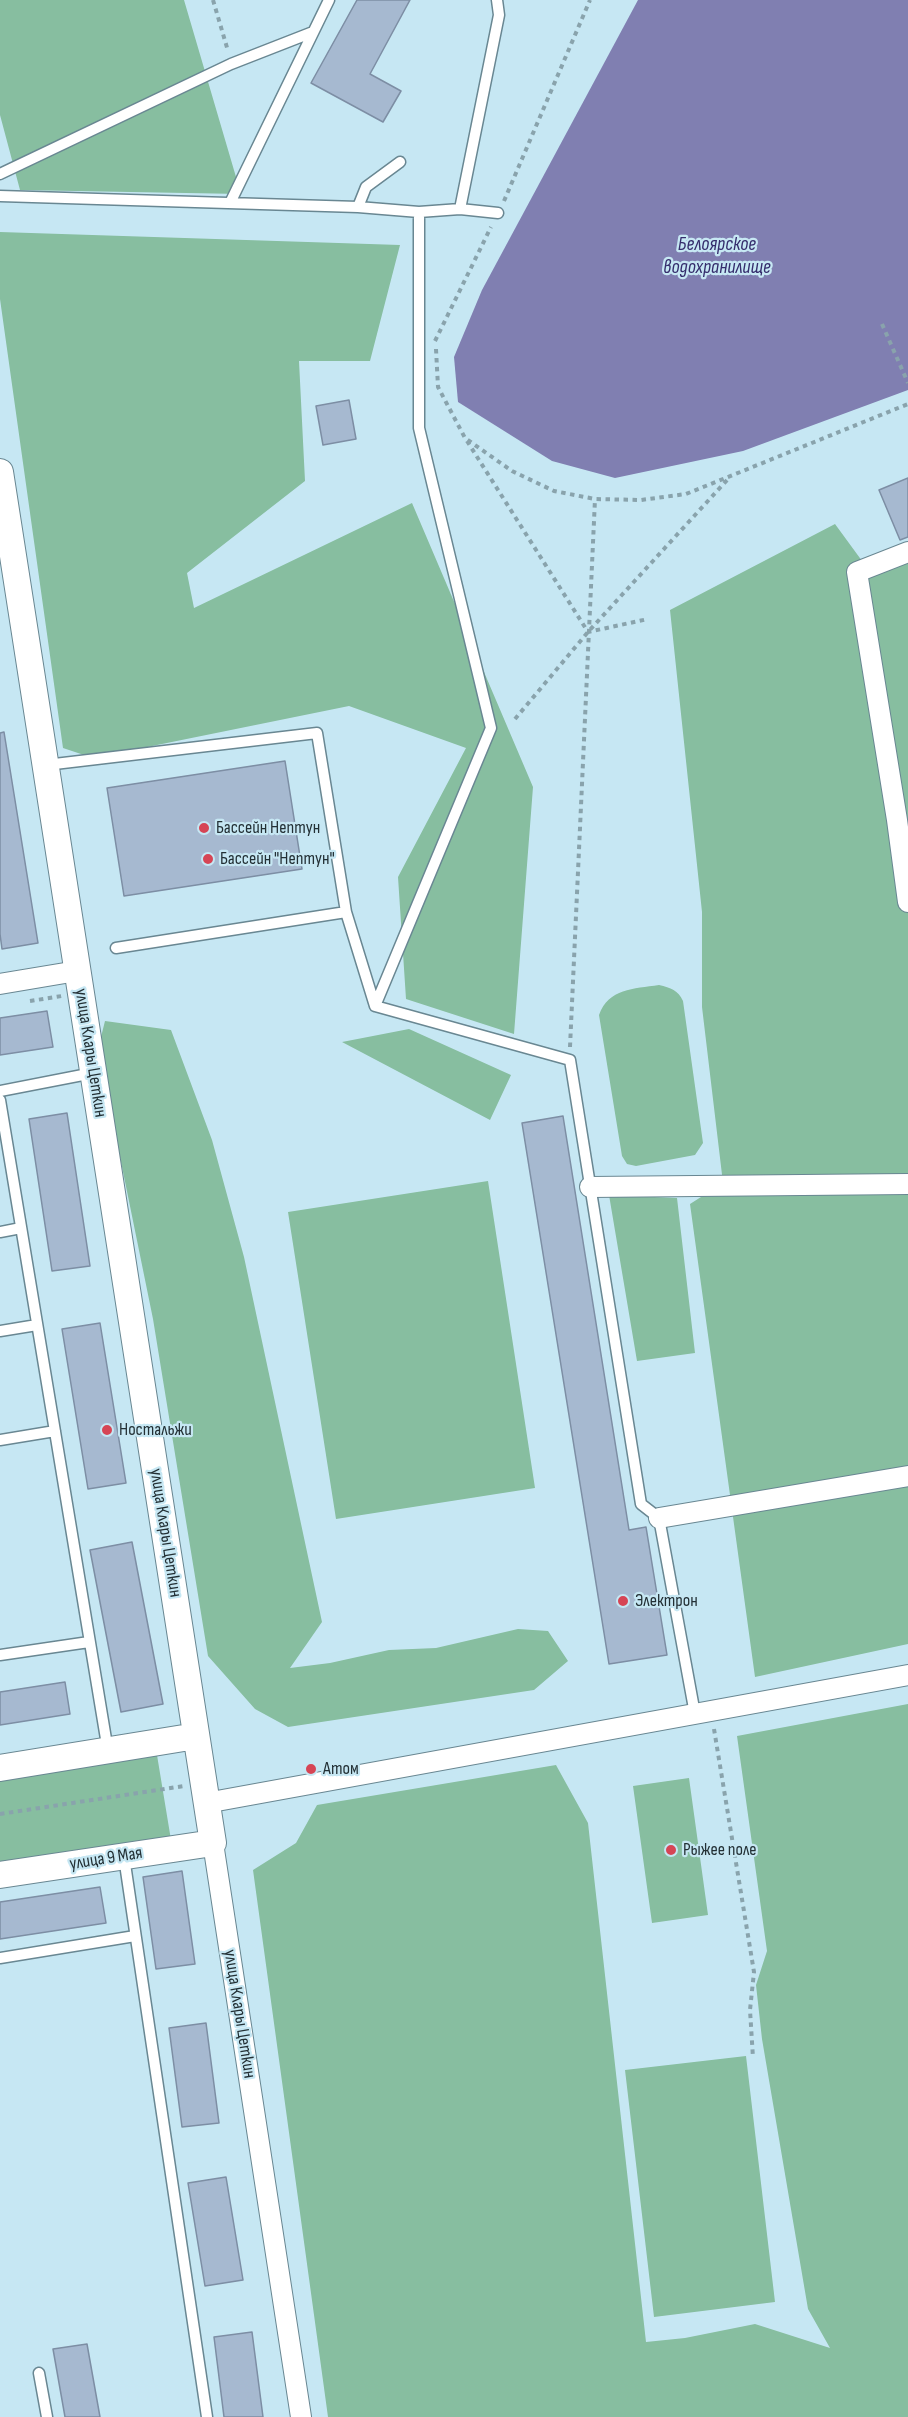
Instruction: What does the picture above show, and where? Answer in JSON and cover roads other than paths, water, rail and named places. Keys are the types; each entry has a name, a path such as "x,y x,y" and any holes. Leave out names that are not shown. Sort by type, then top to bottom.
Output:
{"street":[{"name":"улица Клары Цеткин","path":"0,472 302,2417"},
{"path":"908,552 857,572 908,902"},
{"path":"0,984 79,982"},
{"path":"590,1187 908,1184"},
{"path":"659,1518 908,1476"},
{"path":"206,1803 908,1675"},
{"path":"0,1768 196,1736"},
{"name":"улица 9 Мая","path":"0,1875 213,1843"}],"lane":[{"path":"230,203 328,0"},
{"path":"460,209 499,15 496,0"},
{"path":"0,174 231,64 313,32"},
{"path":"358,207 366,187 400,162"},
{"path":"0,196 358,207 419,212 460,209 498,213"},
{"path":"375,1006 491,728 419,428 419,212"},
{"path":"45,765 317,733 346,912 375,1006"},
{"path":"116,948 346,912"},
{"path":"375,1006 570,1060 641,1504 659,1518 703,1712"},
{"path":"0,1091 93,1073"},
{"path":"0,1100 108,1751"},
{"path":"0,1232 21,1228"},
{"path":"0,1331 37,1325"},
{"path":"0,1440 55,1431"},
{"path":"0,1655 89,1642"},
{"path":"124,1857 207,2417"},
{"path":"0,1958 135,1936"},
{"path":"39,2373 47,2417"}],"water":[{"name":"Белоярское водохранилище","path":"638,0 908,0 908,390 743,451 615,478 552,461 458,402 454,357 482,290"}],"place":[{"name":"Бассейн Нептун","path":"204,828"},
{"name":"Бассейн \"Нептун\"","path":"208,859"},
{"name":"Ностальжи","path":"107,1430"},
{"name":"Электрон","path":"623,1601"},
{"name":"Атом","path":"311,1769"},
{"name":"Рыжее поле","path":"671,1850"}]}
